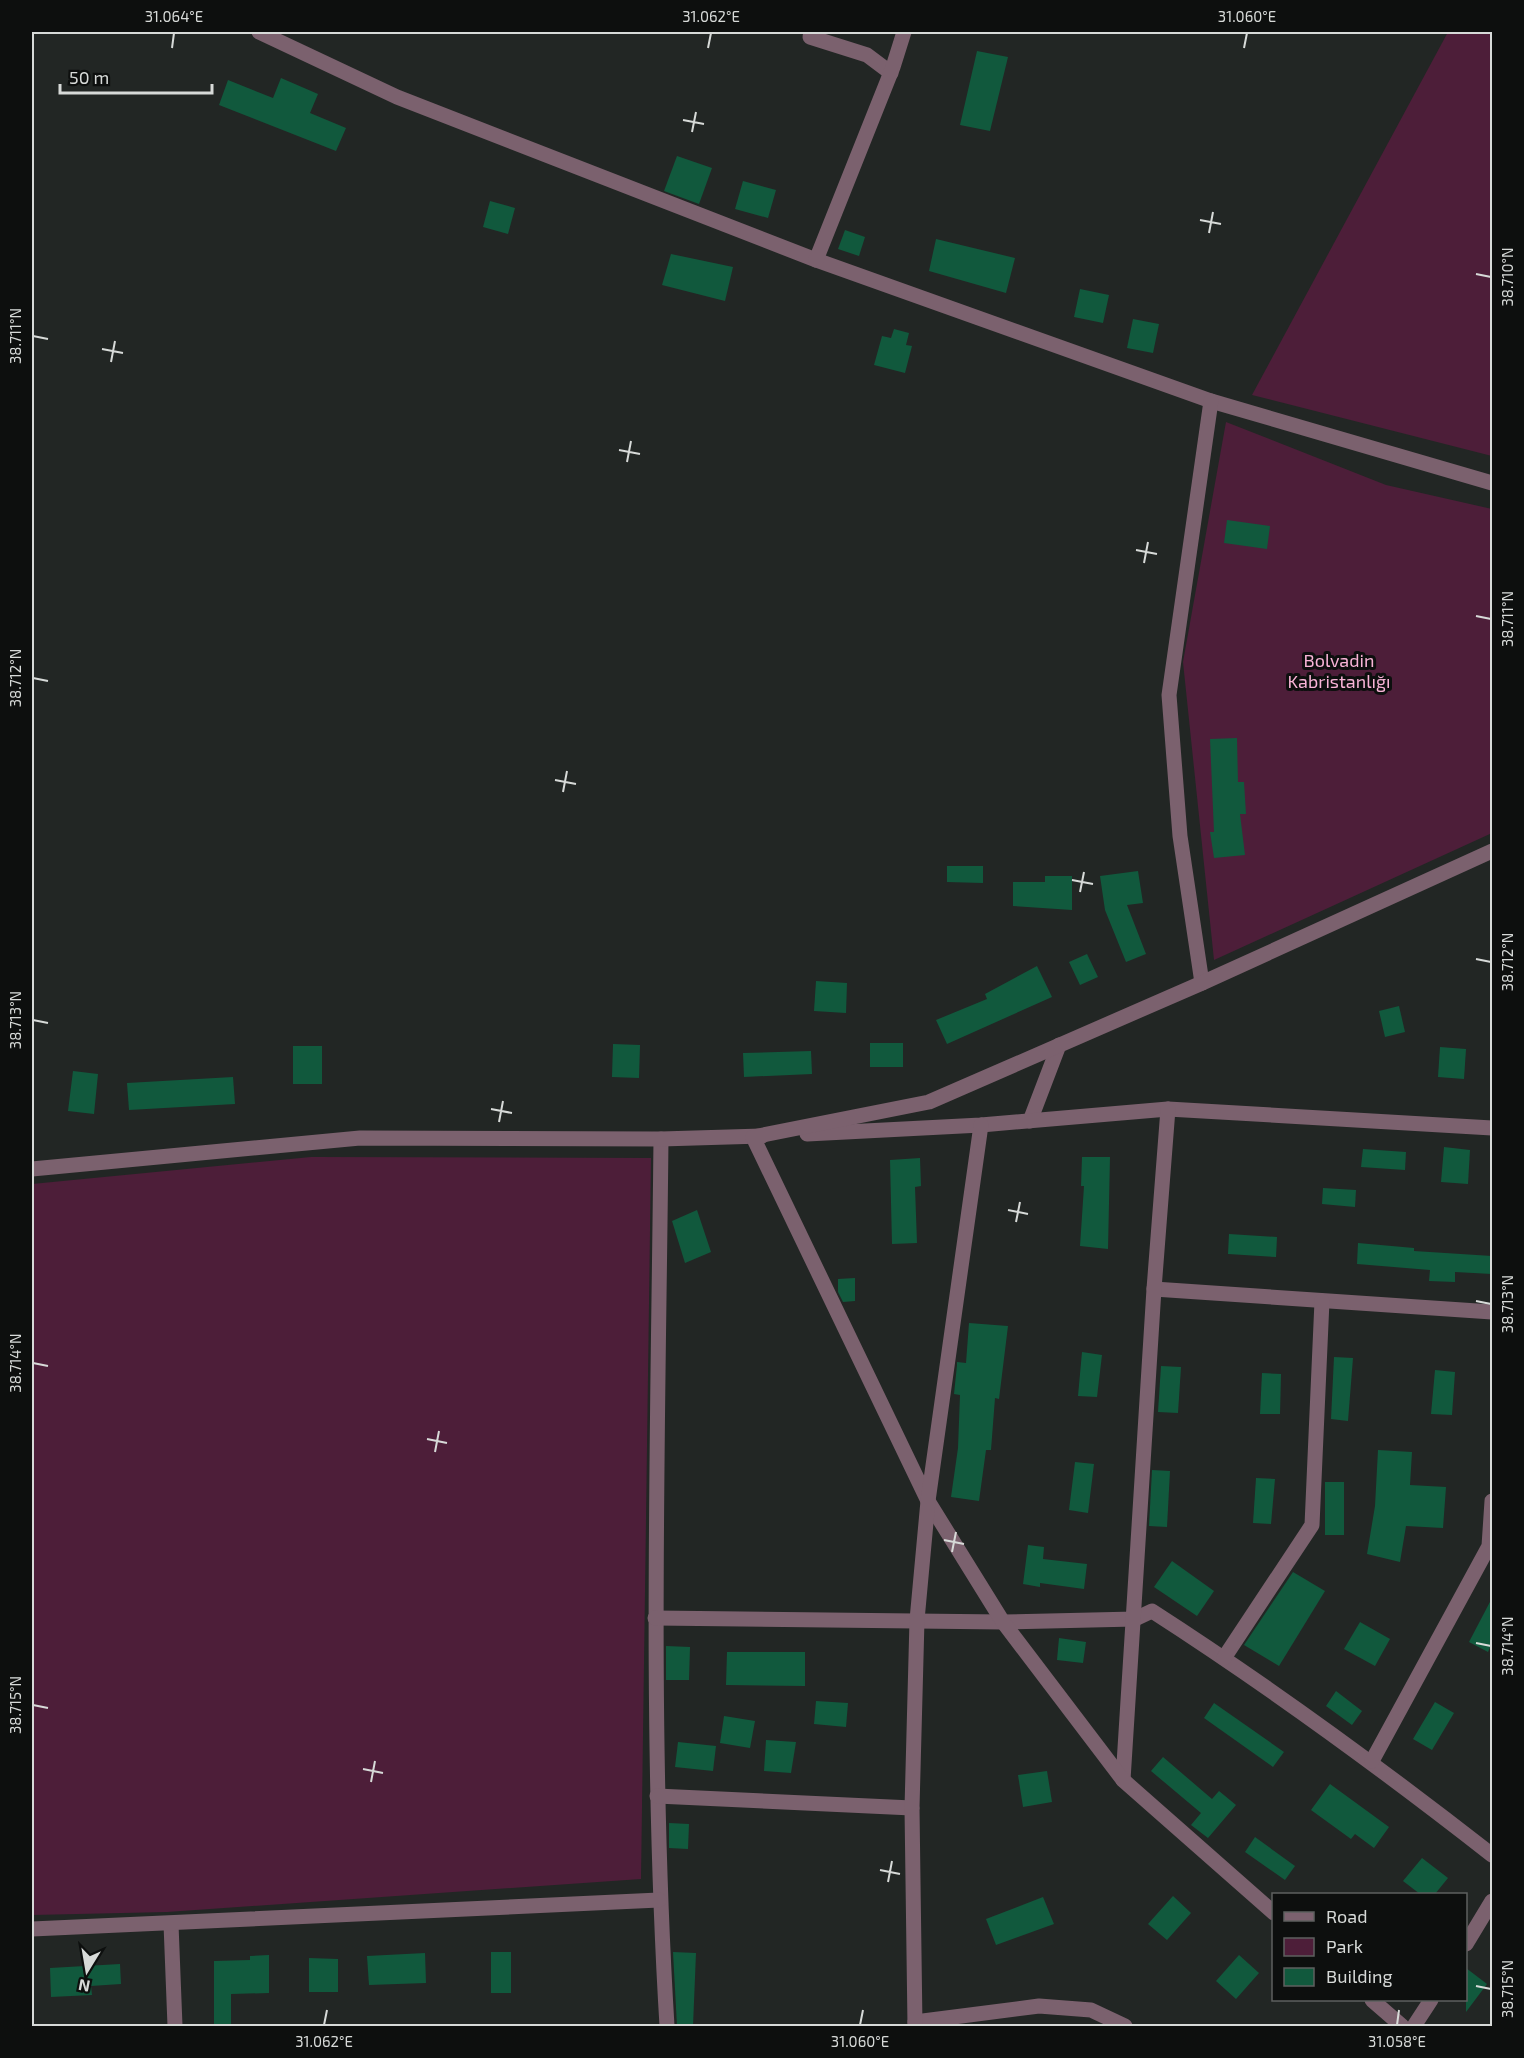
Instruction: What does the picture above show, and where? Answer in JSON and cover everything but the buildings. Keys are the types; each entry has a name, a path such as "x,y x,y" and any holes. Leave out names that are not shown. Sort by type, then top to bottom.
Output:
{"street":[{"path":"259,32 397,97 816,260 1211,401 1492,483"},
{"path":"811,32 810,37 867,55 891,73"},
{"path":"816,260 891,73 904,32"},
{"path":"1202,983 1180,836 1169,695 1211,401"},
{"path":"753,1137 929,1102 1202,983 1492,851"},
{"path":"1030,1121 1059,1045"},
{"path":"1123,1780 1135,1619 1154,1289 1168,1109"},
{"path":"32,1169 360,1138 753,1137 981,1125 1168,1109 1492,1128"},
{"path":"981,1125 928,1501 917,1620 912,1808 915,2024 1039,2006 1091,2010 1125,2026"},
{"path":"753,1137 928,1501 1003,1622 1123,1780 1272,1911"},
{"path":"662,1139 655,1618 659,1900 667,2026"},
{"path":"1154,1289 1492,1312"},
{"path":"1224,1658 1312,1525 1322,1301"},
{"path":"1372,1761 1489,1546 1492,1501"},
{"path":"655,1618 1003,1622 1135,1619 1152,1611 1372,1761 1492,1855"},
{"path":"657,1796 912,1808"},
{"path":"32,1929 659,1900"},
{"path":"1467,1942 1492,1901"},
{"path":"171,1924 175,2026"},
{"path":"1373,2001 1402,2026"},
{"path":"1414,2026 1430,2001"}],"green space":[{"path":"1448,32 1492,32 1492,456 1252,395"},
{"name":"Bolvadin Kabristanlığı","path":"1226,422 1386,485 1492,509 1492,833 1214,960 1183,662"},
{"path":"311,1157 651,1158 641,1879 167,1912 32,1915 32,1184"}]}
